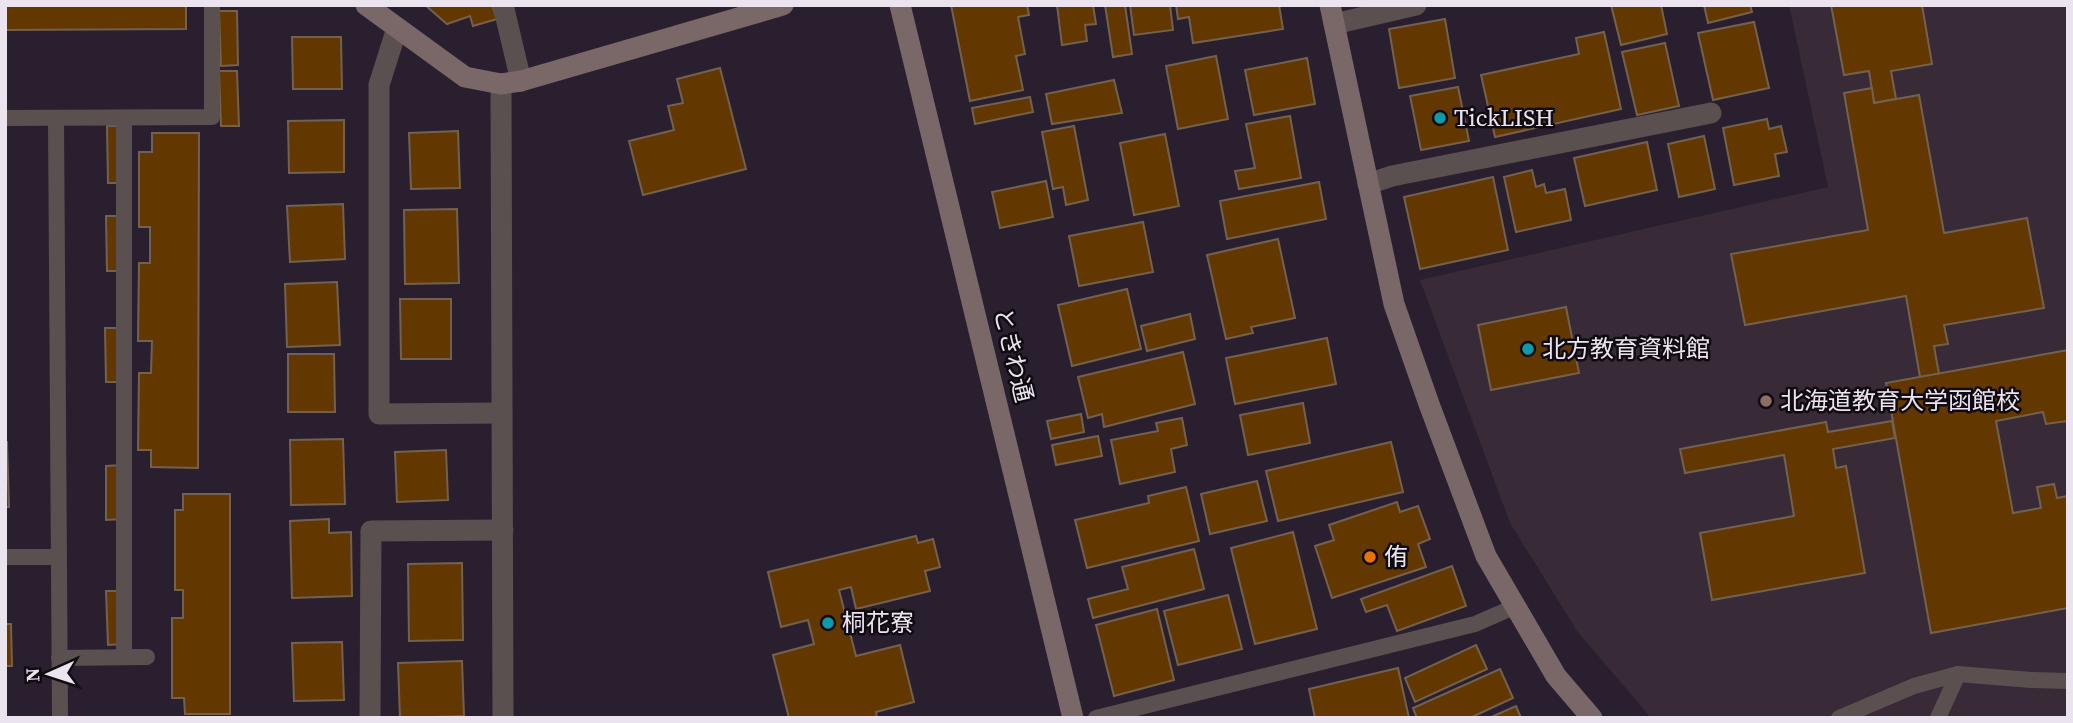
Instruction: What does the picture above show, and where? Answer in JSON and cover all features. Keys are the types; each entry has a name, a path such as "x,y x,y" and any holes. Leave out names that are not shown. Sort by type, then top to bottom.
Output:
{"street":[{"path":"366,5 465,77 511,82 783,5"},
{"path":"503,5 511,82 501,413 503,718"},
{"name":"ときわ通","path":"900,5 1073,718"},
{"path":"1416,5 1332,15 1394,304 1486,556 1556,676 1592,718"},
{"path":"397,28 379,85 379,414 501,413"},
{"path":"1368,184 1392,176 1710,113"},
{"path":"370,718 371,531 503,530"}],"lane":[{"path":"5,118 212,117 212,5"},
{"path":"56,118 60,718"},
{"path":"124,118 124,657"},
{"path":"5,557 58,557"},
{"path":"1096,718 1475,624 1514,607"},
{"path":"59,658 147,657"},
{"path":"1839,718 1914,686 1958,674 2068,681"},
{"path":"1938,718 1958,674"}],"shaded area":[{"name":"北海道教育大学函館校","path":"1789,5 2068,5 2068,718 1651,718 1577,631 1510,523 1420,280 1828,187"}],"building":[{"path":"5,5 186,5 186,29 5,30"},
{"path":"425,5 492,5 497,19 473,26 470,16 447,24"},
{"path":"951,5 1027,5 1029,15 1018,17 1025,54 1016,56 1023,90 970,101"},
{"path":"1057,5 1093,5 1096,24 1085,25 1087,41 1062,45"},
{"path":"1105,5 1125,5 1132,54 1113,57"},
{"path":"1130,5 1170,5 1173,30 1134,35"},
{"path":"1176,5 1279,5 1283,29 1193,43 1189,17 1178,19"},
{"path":"1611,5 1661,5 1667,34 1621,45"},
{"path":"1704,5 1750,5 1752,12 1708,23"},
{"path":"1831,5 1922,5 1932,64 1891,71 1896,99 1874,103 1869,71 1844,75"},
{"path":"219,11 237,11 238,65 221,66"},
{"path":"1445,19 1455,78 1399,88 1389,29"},
{"path":"1754,22 1769,88 1713,100 1698,33"},
{"path":"1604,32 1621,109 1495,137 1481,75 1579,54 1576,38"},
{"path":"292,37 341,37 342,89 293,89"},
{"path":"1665,43 1679,106 1637,115 1622,52"},
{"path":"1216,56 1228,119 1178,129 1166,66"},
{"path":"1307,58 1315,104 1254,115 1245,70"},
{"path":"720,68 746,169 643,195 629,141 674,130 668,106 683,103 677,79"},
{"path":"219,71 237,71 239,126 221,126"},
{"path":"1114,80 1122,113 1052,124 1046,94"},
{"name":"TickLISH","path":"1458,87 1469,141 1421,150 1410,96"},
{"path":"1872,88 1874,103 1919,95 1944,233 2027,218 2044,308 1944,325 1948,344 1934,346 1939,374 1920,377 1906,296 1745,325 1731,254 1868,230 1844,93"},
{"path":"1030,97 1033,112 975,124 972,108"},
{"path":"1290,116 1301,178 1239,189 1235,171 1255,168 1246,124"},
{"path":"1767,119 1769,129 1781,126 1787,152 1775,154 1779,176 1734,185 1723,128"},
{"path":"344,120 344,172 289,173 288,121"},
{"path":"107,126 121,126 121,183 108,183"},
{"path":"1074,126 1088,200 1066,205 1063,187 1053,189 1042,132"},
{"path":"458,131 460,188 411,189 409,133"},
{"path":"152,133 199,133 198,468 151,467 151,450 138,450 139,373 151,373 152,341 138,341 139,263 150,263 150,227 139,227 139,152 152,152"},
{"path":"1165,134 1179,206 1134,215 1120,143"},
{"path":"1704,136 1715,189 1679,197 1668,144"},
{"path":"1647,142 1657,190 1585,206 1574,158"},
{"path":"1532,170 1536,187 1544,184 1546,193 1565,189 1571,220 1516,232 1504,177"},
{"path":"1493,177 1508,250 1420,269 1404,197"},
{"path":"1046,181 1053,217 1000,228 992,192"},
{"path":"1319,182 1326,219 1227,239 1220,201"},
{"path":"343,204 345,259 290,262 287,206"},
{"path":"457,209 459,283 405,284 404,210"},
{"path":"106,216 123,216 124,271 107,271"},
{"path":"1143,222 1153,272 1079,286 1069,236"},
{"path":"1278,239 1295,318 1251,327 1253,333 1226,339 1207,255"},
{"path":"337,282 340,345 287,347 285,284"},
{"path":"1127,289 1141,349 1072,366 1058,305"},
{"path":"400,299 451,299 451,359 401,359"},
{"name":"北方教育資料館","path":"1566,307 1579,373 1491,390 1478,325"},
{"path":"1190,314 1195,339 1147,351 1141,326"},
{"path":"105,328 121,328 122,382 106,382"},
{"path":"1327,338 1336,384 1235,404 1226,358"},
{"path":"2068,350 2068,421 2046,424 2043,412 1996,421 2013,513 2041,508 2037,487 2054,484 2057,498 2068,496 2068,608 1931,633 1886,383"},
{"path":"1183,352 1195,404 1104,427 1102,414 1088,418 1078,377"},
{"path":"288,354 334,354 335,412 288,412"},
{"path":"1303,403 1310,443 1248,455 1240,415"},
{"path":"1081,414 1084,432 1051,439 1047,421"},
{"path":"1182,418 1187,445 1171,449 1175,472 1120,484 1111,440 1158,431 1156,423"},
{"path":"1892,421 1895,438 1833,449 1836,468 1846,466 1865,573 1712,600 1700,533 1794,516 1784,455 1685,473 1680,449 1826,422 1828,432"},
{"path":"1098,436 1102,456 1056,465 1052,445"},
{"path":"343,439 345,504 291,505 290,440"},
{"path":"7,442 9,507 5,507"},
{"path":"1391,442 1403,492 1278,521 1266,471"},
{"path":"446,450 448,500 397,502 395,452"},
{"path":"121,465 122,519 106,520 106,466"},
{"path":"1257,481 1267,521 1210,534 1201,494"},
{"path":"1186,487 1199,541 1087,568 1075,520 1149,503 1148,496"},
{"path":"183,494 230,494 230,714 185,714 184,698 172,698 172,618 183,618 183,590 175,590 175,510 183,510"},
{"name":"侑","path":"1397,502 1400,512 1418,506 1430,539 1418,544 1426,567 1332,598 1315,546 1334,540 1329,525"},
{"path":"329,519 329,533 351,532 352,596 292,598 290,521"},
{"path":"1293,532 1317,629 1255,644 1231,548"},
{"name":"桐花寮","path":"916,536 918,543 933,539 940,567 925,571 930,591 856,609 851,587 839,590 856,656 900,645 914,702 876,712 877,718 789,718 773,655 814,644 808,620 781,627 768,572"},
{"path":"1194,549 1204,589 1093,618 1088,599 1128,589 1122,567"},
{"path":"462,563 463,640 409,641 408,564"},
{"path":"1452,566 1466,606 1397,631 1387,605 1366,612 1361,599"},
{"path":"106,591 122,591 123,644 108,645"},
{"path":"1228,595 1242,649 1178,665 1164,611"},
{"path":"1157,609 1174,680 1114,696 1096,625"},
{"path":"5,624 11,624 12,666 5,666"},
{"path":"342,642 344,700 294,701 292,643"},
{"path":"1476,645 1487,669 1415,702 1405,678"},
{"path":"462,661 464,716 400,718 398,663"},
{"path":"1398,668 1409,718 1315,718 1309,689"},
{"path":"1500,669 1513,698 1470,718 1417,718 1413,708"},
{"path":"1516,706 1521,718 1489,718"}],"place":[{"name":"TickLISH","path":"1440,118"},
{"name":"北方教育資料館","path":"1528,349"},
{"name":"北海道教育大学函館校","path":"1766,401"},
{"name":"侑","path":"1370,557"},
{"name":"桐花寮","path":"828,623"}]}
